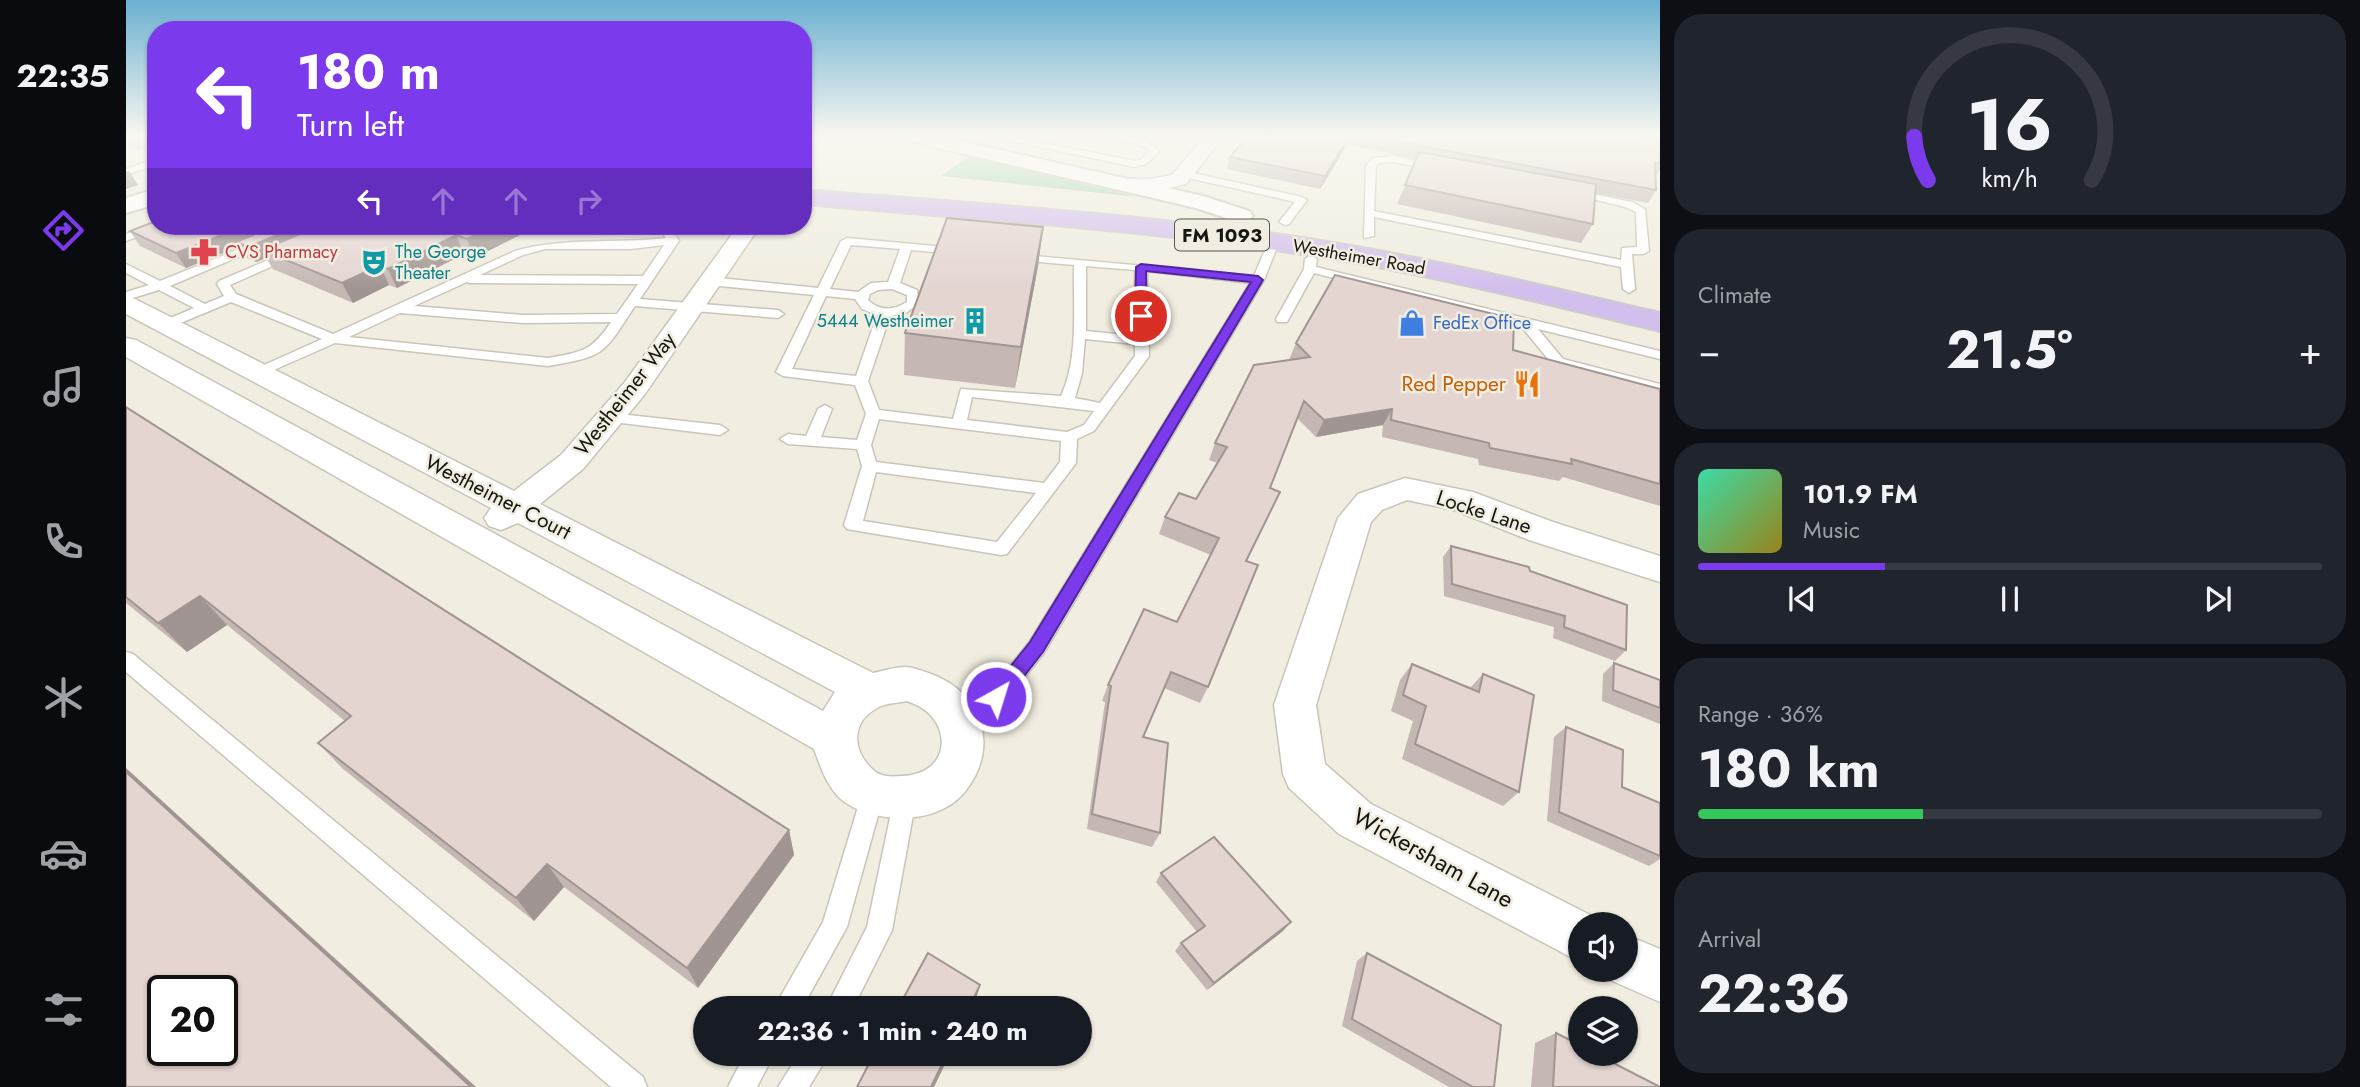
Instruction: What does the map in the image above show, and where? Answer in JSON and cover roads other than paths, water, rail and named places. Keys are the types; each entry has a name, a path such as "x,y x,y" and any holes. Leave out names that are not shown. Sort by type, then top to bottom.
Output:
{"main road":[{"name":"Westheimer Road","path":"903,188 1241,216 1279,232 1311,259 1464,277 1660,322"},
{"name":"Westheimer Road","path":"812,198 1176,229 1279,232 1369,224 1443,250 1628,277 1660,296"},
{"path":"1311,259 1318,241 1330,240 1443,250"}],"street":[{"path":"1137,188 1203,203 1241,216"},
{"path":"1186,188 1190,195 1203,203"},
{"path":"126,206 147,199"},
{"name":"Westheimer Way","path":"476,537 572,463 635,388 742,235"},
{"name":"Westheimer Court","path":"126,304 869,690"},
{"path":"126,344 166,325"},
{"name":"Westheimer Court","path":"126,344 834,738"},
{"name":"Locke Lane","path":"1329,599 1355,517 1370,502 1405,489 1461,500 1541,531 1660,569"},
{"name":"Wickersham Lane","path":"1329,599 1295,705 1305,774 1355,819 1568,931"},
{"path":"906,684 925,689 941,698 954,711 962,728 964,747 958,765 946,782 928,794 889,796 856,784 844,771 836,755 834,738 837,723 855,698 869,690 906,684"},
{"path":"1638,966 1660,976"}],"lane":[{"path":"954,711 996,697 1037,647 1258,280 1279,232 1302,200 1241,188"},
{"path":"1370,188 1369,224 1628,277 1626,250 1643,251 1641,211 1632,205 1558,190"},
{"path":"126,237 147,230"},
{"path":"126,296 159,286 283,235"},
{"path":"671,235 673,241"},
{"path":"258,373 519,253 545,246 631,246 673,241"},
{"path":"305,248 223,284 231,297 333,339 548,362 583,356 601,346 673,241"},
{"path":"861,381 783,372 847,241 974,252"},
{"path":"892,285 907,246"},
{"path":"1000,255 1258,280"},
{"path":"1282,320 1311,259 1525,322 1660,355"},
{"path":"1066,401 1072,391 1078,334 1080,262"},
{"path":"873,414 1069,437 1089,428 1142,356 1141,267"},
{"path":"126,268 205,309"},
{"path":"463,279 646,279"},
{"path":"709,281 861,296 869,289 892,285 912,293 914,303 903,310 885,312 869,309 861,301 861,296"},
{"path":"166,325 231,297"},
{"path":"632,302 778,314"},
{"path":"399,309 523,318 620,318"},
{"path":"885,312 861,381 873,414 863,445 870,466 853,524 1001,549 1068,463 1069,437"},
{"path":"1525,322 1558,362 1660,388"},
{"path":"1078,334 1142,341"},
{"path":"959,424 966,391 1066,401 1104,408"},
{"path":"811,442 825,409"},
{"path":"610,418 720,430"},
{"path":"788,439 863,445"},
{"path":"870,466 1048,489"},
{"path":"126,660 633,1087"},
{"path":"794,996 834,927 889,796"},
{"path":"845,996 880,930 889,796"},
{"path":"742,1087 753,1066"},
{"path":"792,1087 807,1066"}],"place":[{"name":"CVS Pharmacy","path":"204,252"},
{"name":"The George Theater","path":"374,262"},
{"name":"5444 Westheimer","path":"975,321"},
{"name":"FedEx Office","path":"1412,323"},
{"name":"Red Pepper","path":"1527,384"}]}
